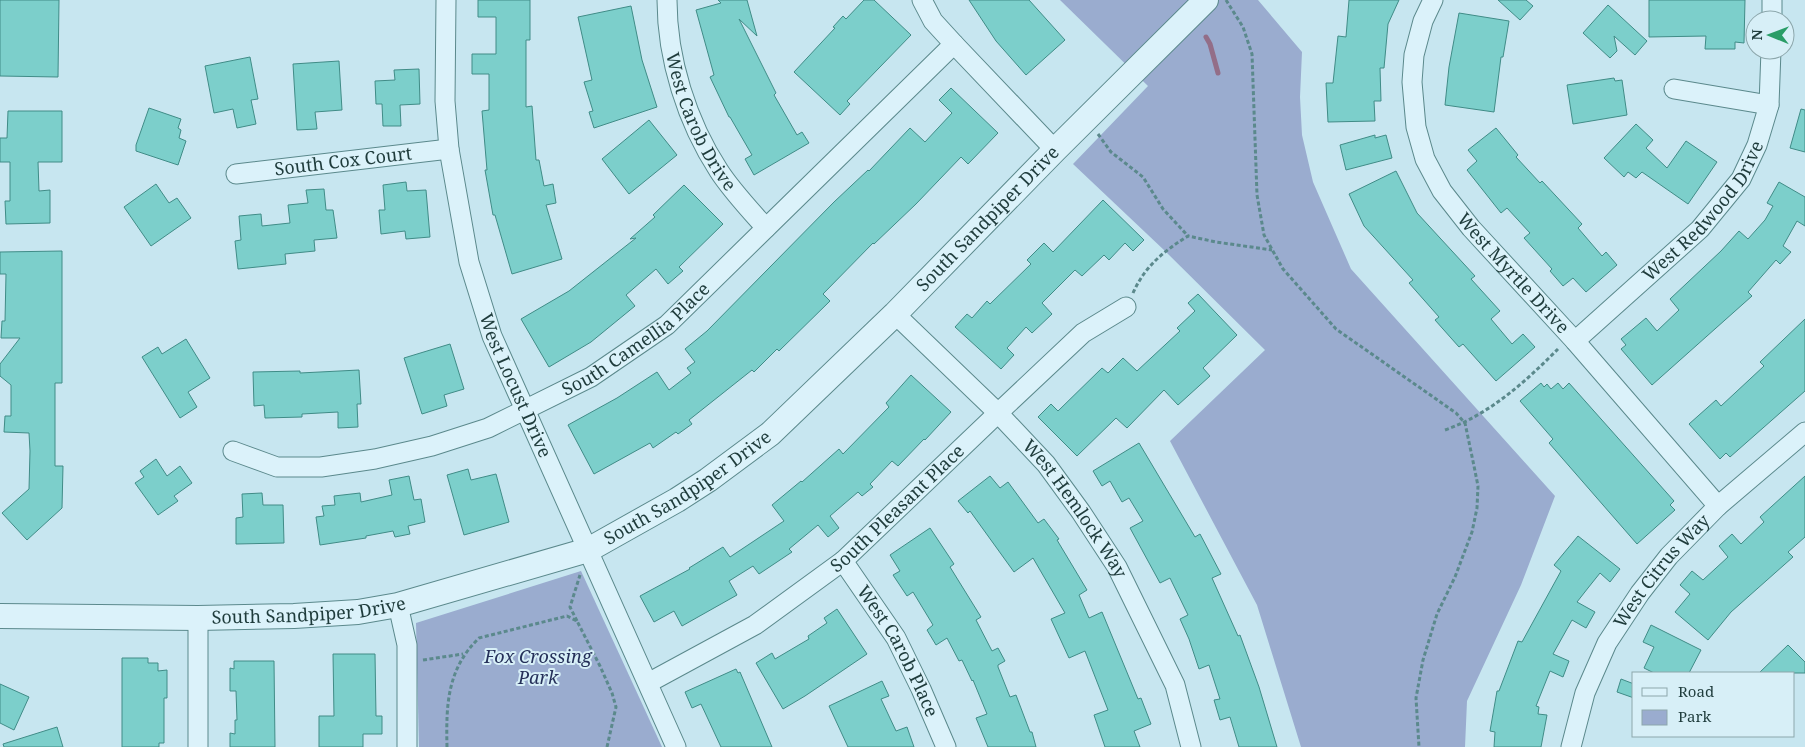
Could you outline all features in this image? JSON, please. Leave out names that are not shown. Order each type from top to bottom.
[{"type":"street","name":"West Locust Drive","points":[[446,0],[445,102],[449,149],[469,262],[492,336],[585,560],[648,683],[676,747]]},
{"type":"street","name":"West Carob Drive","points":[[667,0],[674,60],[684,98],[700,135],[719,172],[766,228]]},
{"type":"street","points":[[922,0],[933,21],[1056,150]]},
{"type":"street","name":"South Sandpiper Drive","points":[[0,616],[198,618],[358,612],[398,605],[585,560],[678,500],[770,434],[895,314],[1206,0]]},
{"type":"street","name":"West Myrtle Drive","points":[[1433,0],[1423,21],[1414,55],[1412,82],[1416,127],[1425,159],[1442,191],[1470,228],[1573,338],[1718,506]]},
{"type":"street","name":"South Camellia Place","points":[[233,451],[277,467],[321,467],[375,458],[432,446],[488,428],[591,377],[667,325],[954,44]]},
{"type":"street","name":"West Redwood Drive","points":[[1573,338],[1700,229],[1741,179],[1757,145],[1769,105],[1771,60]]},
{"type":"street","points":[[1674,89],[1769,105]]},
{"type":"street","name":"South Cox Court","points":[[236,174],[449,149]]},
{"type":"street","name":"South Pleasant Place","points":[[648,683],[755,625],[843,561],[998,412],[1083,334],[1126,307]]},
{"type":"street","name":"West Hemlock Way","points":[[895,314],[998,412],[1046,464],[1081,512],[1117,567],[1174,685],[1191,747]]},
{"type":"street","name":"West Citrus Way","points":[[1571,747],[1585,693],[1607,643],[1640,593],[1669,556],[1718,506],[1805,432]]},
{"type":"street","name":"West Carob Place","points":[[843,561],[896,638],[946,747]]},
{"type":"street","points":[[398,605],[407,645],[407,747]]},
{"type":"street","points":[[198,618],[198,747]]},
{"type":"path","points":[[1226,0],[1243,27],[1252,54],[1257,195],[1264,235],[1272,250],[1283,269],[1336,330],[1456,413],[1464,423],[1478,486],[1477,508],[1472,532],[1455,577],[1437,614],[1423,660],[1416,698],[1419,747]]},
{"type":"path","points":[[1087,119],[1111,152],[1143,177],[1164,209],[1188,236],[1272,250]]},
{"type":"path","points":[[1126,307],[1141,276],[1165,251],[1188,236]]},
{"type":"path","points":[[1445,430],[1464,423],[1504,399],[1573,338]]},
{"type":"path","points":[[585,560],[570,608],[600,666],[616,707],[607,747]]},
{"type":"path","points":[[447,747],[447,708],[453,679],[464,654],[479,638],[567,616],[577,621]]},
{"type":"path","points":[[417,660],[464,654]]},
{"type":"green space","points":[[1060,0],[1258,0],[1302,52],[1300,97],[1302,135],[1313,182],[1351,269],[1555,496],[1521,585],[1467,701],[1465,747],[1301,747],[1257,605],[1170,441],[1265,350],[1165,251],[1073,164],[1148,86]]},
{"type":"green space","name":"Fox Crossing Park","points":[[581,571],[662,747],[419,747],[416,623]]},
{"type":"building","points":[[0,0],[59,0],[58,77],[0,76]]},
{"type":"building","points":[[478,0],[530,0],[530,40],[526,40],[526,107],[532,106],[536,160],[539,160],[544,186],[553,184],[556,203],[546,205],[562,259],[512,274],[495,215],[493,215],[485,170],[487,170],[482,111],[489,110],[489,74],[472,74],[472,54],[496,54],[496,17],[478,17]]},
{"type":"building","points":[[718,0],[747,0],[757,36],[739,19],[776,93],[774,95],[797,135],[802,132],[809,143],[754,175],[745,159],[752,155],[729,117],[710,77],[714,75],[696,10],[721,3]]},
{"type":"building","points":[[864,0],[874,0],[911,35],[847,101],[850,104],[840,115],[794,72],[835,28],[833,27],[843,16],[846,19]]},
{"type":"building","points":[[969,0],[1029,0],[1065,40],[1026,75],[996,41]]},
{"type":"building","points":[[1349,0],[1399,0],[1388,24],[1384,68],[1380,68],[1381,101],[1374,101],[1375,121],[1328,122],[1326,83],[1333,83],[1338,36],[1346,37]]},
{"type":"building","points":[[1498,0],[1526,0],[1533,6],[1520,20]]},
{"type":"building","points":[[1649,0],[1745,0],[1744,43],[1735,42],[1735,49],[1705,49],[1706,36],[1649,37]]},
{"type":"building","points":[[1608,5],[1647,41],[1635,55],[1614,36],[1617,51],[1610,58],[1583,33]]},
{"type":"building","points":[[631,6],[642,60],[657,107],[594,128],[589,112],[593,111],[584,82],[592,80],[578,17]]},
{"type":"building","points":[[1459,13],[1509,21],[1503,57],[1501,57],[1494,112],[1445,105],[1449,67]]},
{"type":"building","points":[[250,57],[258,99],[251,100],[256,124],[237,128],[233,109],[214,113],[205,66]]},
{"type":"building","points":[[339,61],[342,110],[315,112],[317,129],[297,130],[293,64]]},
{"type":"building","points":[[419,69],[420,104],[400,105],[401,126],[383,126],[382,104],[376,104],[375,81],[395,80],[394,70]]},
{"type":"building","points":[[1614,78],[1615,81],[1622,80],[1627,115],[1573,124],[1567,85]]},
{"type":"building","points":[[951,88],[998,133],[968,164],[961,157],[916,204],[873,243],[823,294],[830,301],[779,351],[777,349],[754,372],[752,370],[689,420],[692,424],[678,434],[676,432],[653,448],[650,443],[594,474],[568,425],[617,398],[657,372],[669,390],[691,373],[687,368],[695,362],[685,349],[707,331],[910,128],[925,142],[952,113],[939,100]]},
{"type":"building","points":[[149,108],[181,119],[178,128],[181,130],[179,138],[186,141],[178,165],[136,151],[136,145]]},
{"type":"building","points":[[1801,109],[1805,110],[1805,152],[1790,148]]},
{"type":"building","points":[[8,111],[62,111],[62,162],[38,162],[39,191],[50,190],[50,223],[6,224],[5,201],[10,201],[10,162],[0,162],[0,138],[7,138]]},
{"type":"building","points":[[649,120],[677,155],[629,194],[602,159]]},
{"type":"building","points":[[1636,124],[1653,140],[1646,148],[1667,168],[1686,141],[1717,162],[1688,204],[1642,172],[1636,178],[1628,172],[1624,177],[1604,158]]},
{"type":"building","points":[[1496,128],[1518,155],[1516,157],[1540,183],[1542,181],[1582,224],[1578,228],[1602,256],[1606,252],[1617,265],[1586,292],[1573,278],[1563,286],[1550,271],[1552,269],[1524,238],[1530,233],[1507,208],[1501,213],[1467,170],[1477,161],[1468,150]]},
{"type":"building","points":[[1375,135],[1375,138],[1386,135],[1392,158],[1346,170],[1340,145]]},
{"type":"building","points":[[1396,171],[1417,213],[1475,276],[1471,279],[1500,311],[1491,319],[1512,344],[1523,334],[1535,347],[1496,381],[1463,344],[1459,347],[1435,320],[1439,317],[1409,283],[1413,280],[1364,226],[1349,194]]},
{"type":"building","points":[[406,182],[407,191],[426,190],[430,237],[406,239],[405,231],[381,234],[379,210],[385,210],[383,185]]},
{"type":"building","points":[[1779,182],[1805,197],[1805,226],[1797,221],[1783,246],[1791,252],[1780,264],[1776,260],[1748,292],[1752,296],[1652,385],[1621,349],[1626,345],[1621,339],[1646,318],[1657,331],[1679,310],[1670,299],[1721,251],[1739,231],[1748,239],[1765,220],[1773,206],[1767,203]]},
{"type":"building","points":[[156,184],[169,203],[177,198],[191,218],[151,246],[124,207]]},
{"type":"building","points":[[684,185],[723,224],[679,267],[683,271],[668,284],[656,269],[626,295],[635,306],[591,342],[549,367],[521,319],[569,291],[636,238],[630,239],[655,217],[653,215]]},
{"type":"building","points":[[324,189],[326,210],[333,210],[337,238],[314,240],[315,251],[285,254],[286,264],[238,269],[235,241],[241,240],[239,216],[261,214],[262,226],[290,223],[288,205],[308,203],[306,190]]},
{"type":"building","points":[[1103,200],[1144,240],[1133,251],[1125,243],[1109,260],[1104,255],[1082,276],[1075,270],[1042,303],[1052,314],[1032,333],[1026,327],[1007,348],[1014,355],[1001,369],[955,327],[967,314],[972,318],[987,301],[990,304],[1031,264],[1027,260],[1044,243],[1053,252]]},
{"type":"building","points":[[62,251],[62,383],[55,383],[55,466],[63,466],[62,508],[27,540],[2,513],[29,489],[30,451],[29,433],[4,432],[5,416],[11,416],[11,385],[0,376],[0,364],[20,338],[1,338],[2,321],[5,321],[6,274],[0,274],[0,252]]},
{"type":"building","points":[[1198,294],[1237,335],[1203,368],[1210,376],[1178,405],[1164,390],[1127,428],[1116,418],[1077,456],[1038,417],[1051,404],[1058,411],[1102,368],[1108,373],[1123,358],[1137,371],[1180,331],[1177,328],[1195,311],[1188,303]]},
{"type":"building","points":[[1805,319],[1805,391],[1730,457],[1726,453],[1720,459],[1689,424],[1716,400],[1721,406],[1764,366],[1760,362]]},
{"type":"building","points":[[186,339],[210,378],[188,392],[197,407],[180,418],[142,357],[158,347],[162,354]]},
{"type":"building","points":[[450,344],[464,389],[444,395],[447,406],[422,414],[404,358]]},
{"type":"building","points":[[359,370],[361,404],[357,404],[358,427],[338,428],[338,412],[302,414],[302,417],[265,418],[264,405],[254,406],[253,372],[300,371],[300,373]]},
{"type":"building","points":[[911,375],[951,412],[898,466],[892,461],[870,484],[873,487],[862,496],[858,492],[830,516],[839,528],[828,537],[818,525],[789,549],[792,552],[759,574],[753,566],[729,581],[737,595],[682,626],[674,611],[654,622],[640,596],[690,569],[723,547],[730,557],[784,521],[772,505],[802,482],[839,449],[843,454],[889,407],[886,403]]},
{"type":"building","points":[[1541,383],[1544,387],[1547,384],[1551,389],[1558,383],[1563,389],[1569,383],[1674,501],[1670,505],[1675,510],[1637,544],[1549,443],[1553,439],[1520,401]]},
{"type":"building","points":[[1139,443],[1195,537],[1200,534],[1221,574],[1212,578],[1238,636],[1240,635],[1259,687],[1277,747],[1239,747],[1230,717],[1220,720],[1214,700],[1220,699],[1209,665],[1199,669],[1180,619],[1188,615],[1170,578],[1160,583],[1130,528],[1143,521],[1129,498],[1122,502],[1110,481],[1102,486],[1093,471]]},
{"type":"building","points":[[156,459],[167,476],[180,466],[192,483],[174,496],[178,501],[158,515],[135,483],[144,477],[140,471]]},
{"type":"building","points":[[468,469],[471,480],[496,474],[509,522],[464,535],[447,475]]},
{"type":"building","points":[[409,476],[414,500],[421,499],[425,522],[408,526],[410,534],[395,537],[393,531],[366,536],[366,538],[320,545],[316,517],[324,516],[322,506],[335,505],[334,496],[360,493],[361,502],[392,495],[389,480]]},
{"type":"building","points":[[990,476],[1000,488],[1008,482],[1038,523],[1044,519],[1059,539],[1057,540],[1087,590],[1079,595],[1089,618],[1102,612],[1138,699],[1141,698],[1151,724],[1134,731],[1140,747],[1105,747],[1094,715],[1108,710],[1085,651],[1069,658],[1051,619],[1065,613],[1033,558],[1014,572],[970,511],[968,513],[958,501]]},
{"type":"building","points":[[1805,476],[1805,537],[1788,552],[1793,557],[1731,612],[1708,640],[1675,612],[1690,594],[1680,585],[1692,571],[1703,580],[1728,557],[1719,546],[1732,534],[1741,544],[1764,522],[1760,517]]},
{"type":"building","points":[[262,493],[263,505],[283,505],[284,543],[236,544],[236,518],[243,517],[242,494]]},
{"type":"building","points":[[930,528],[954,564],[950,567],[981,617],[976,620],[992,651],[998,648],[1005,661],[998,665],[998,667],[1010,697],[1016,695],[1030,732],[1032,732],[1036,747],[988,747],[976,718],[987,714],[973,680],[962,660],[959,661],[947,638],[936,645],[927,630],[933,625],[913,592],[907,596],[893,575],[900,571],[890,555]]},
{"type":"building","points":[[1578,536],[1620,569],[1610,582],[1600,573],[1588,588],[1577,602],[1595,612],[1586,628],[1572,620],[1553,654],[1569,661],[1563,677],[1550,671],[1536,706],[1539,707],[1538,714],[1547,715],[1541,747],[1494,747],[1495,732],[1490,731],[1497,691],[1499,691],[1518,641],[1522,642],[1561,571],[1554,565]]},
{"type":"building","points":[[837,609],[867,654],[783,709],[756,663],[772,653],[775,659],[809,639],[808,636],[827,623],[824,618]]},
{"type":"building","points":[[1651,625],[1701,650],[1690,672],[1652,672],[1644,668],[1654,647],[1643,642]]},
{"type":"building","points":[[1788,645],[1805,662],[1805,673],[1760,672]]},
{"type":"building","points":[[333,654],[375,654],[376,716],[382,716],[382,734],[363,734],[363,747],[319,747],[319,716],[334,716]]},
{"type":"building","points":[[122,658],[148,658],[148,663],[158,663],[158,671],[167,670],[167,698],[164,698],[164,743],[159,743],[159,747],[122,747]]},
{"type":"building","points":[[234,661],[274,661],[275,747],[230,747],[230,733],[235,734],[235,720],[237,720],[236,691],[230,691],[230,668],[234,669]]},
{"type":"building","points":[[736,669],[738,673],[740,672],[772,747],[721,747],[701,704],[692,708],[685,692]]},
{"type":"building","points":[[1621,679],[1632,683],[1632,697],[1617,692]]},
{"type":"building","points":[[882,681],[889,696],[881,699],[896,731],[907,727],[914,747],[848,747],[829,706]]},
{"type":"building","points":[[0,684],[29,697],[14,730],[0,723]]},
{"type":"building","points":[[57,727],[63,747],[4,747],[3,744]]},
{"type":"waterway","points":[[1206,37],[1210,44],[1218,73]]}]
